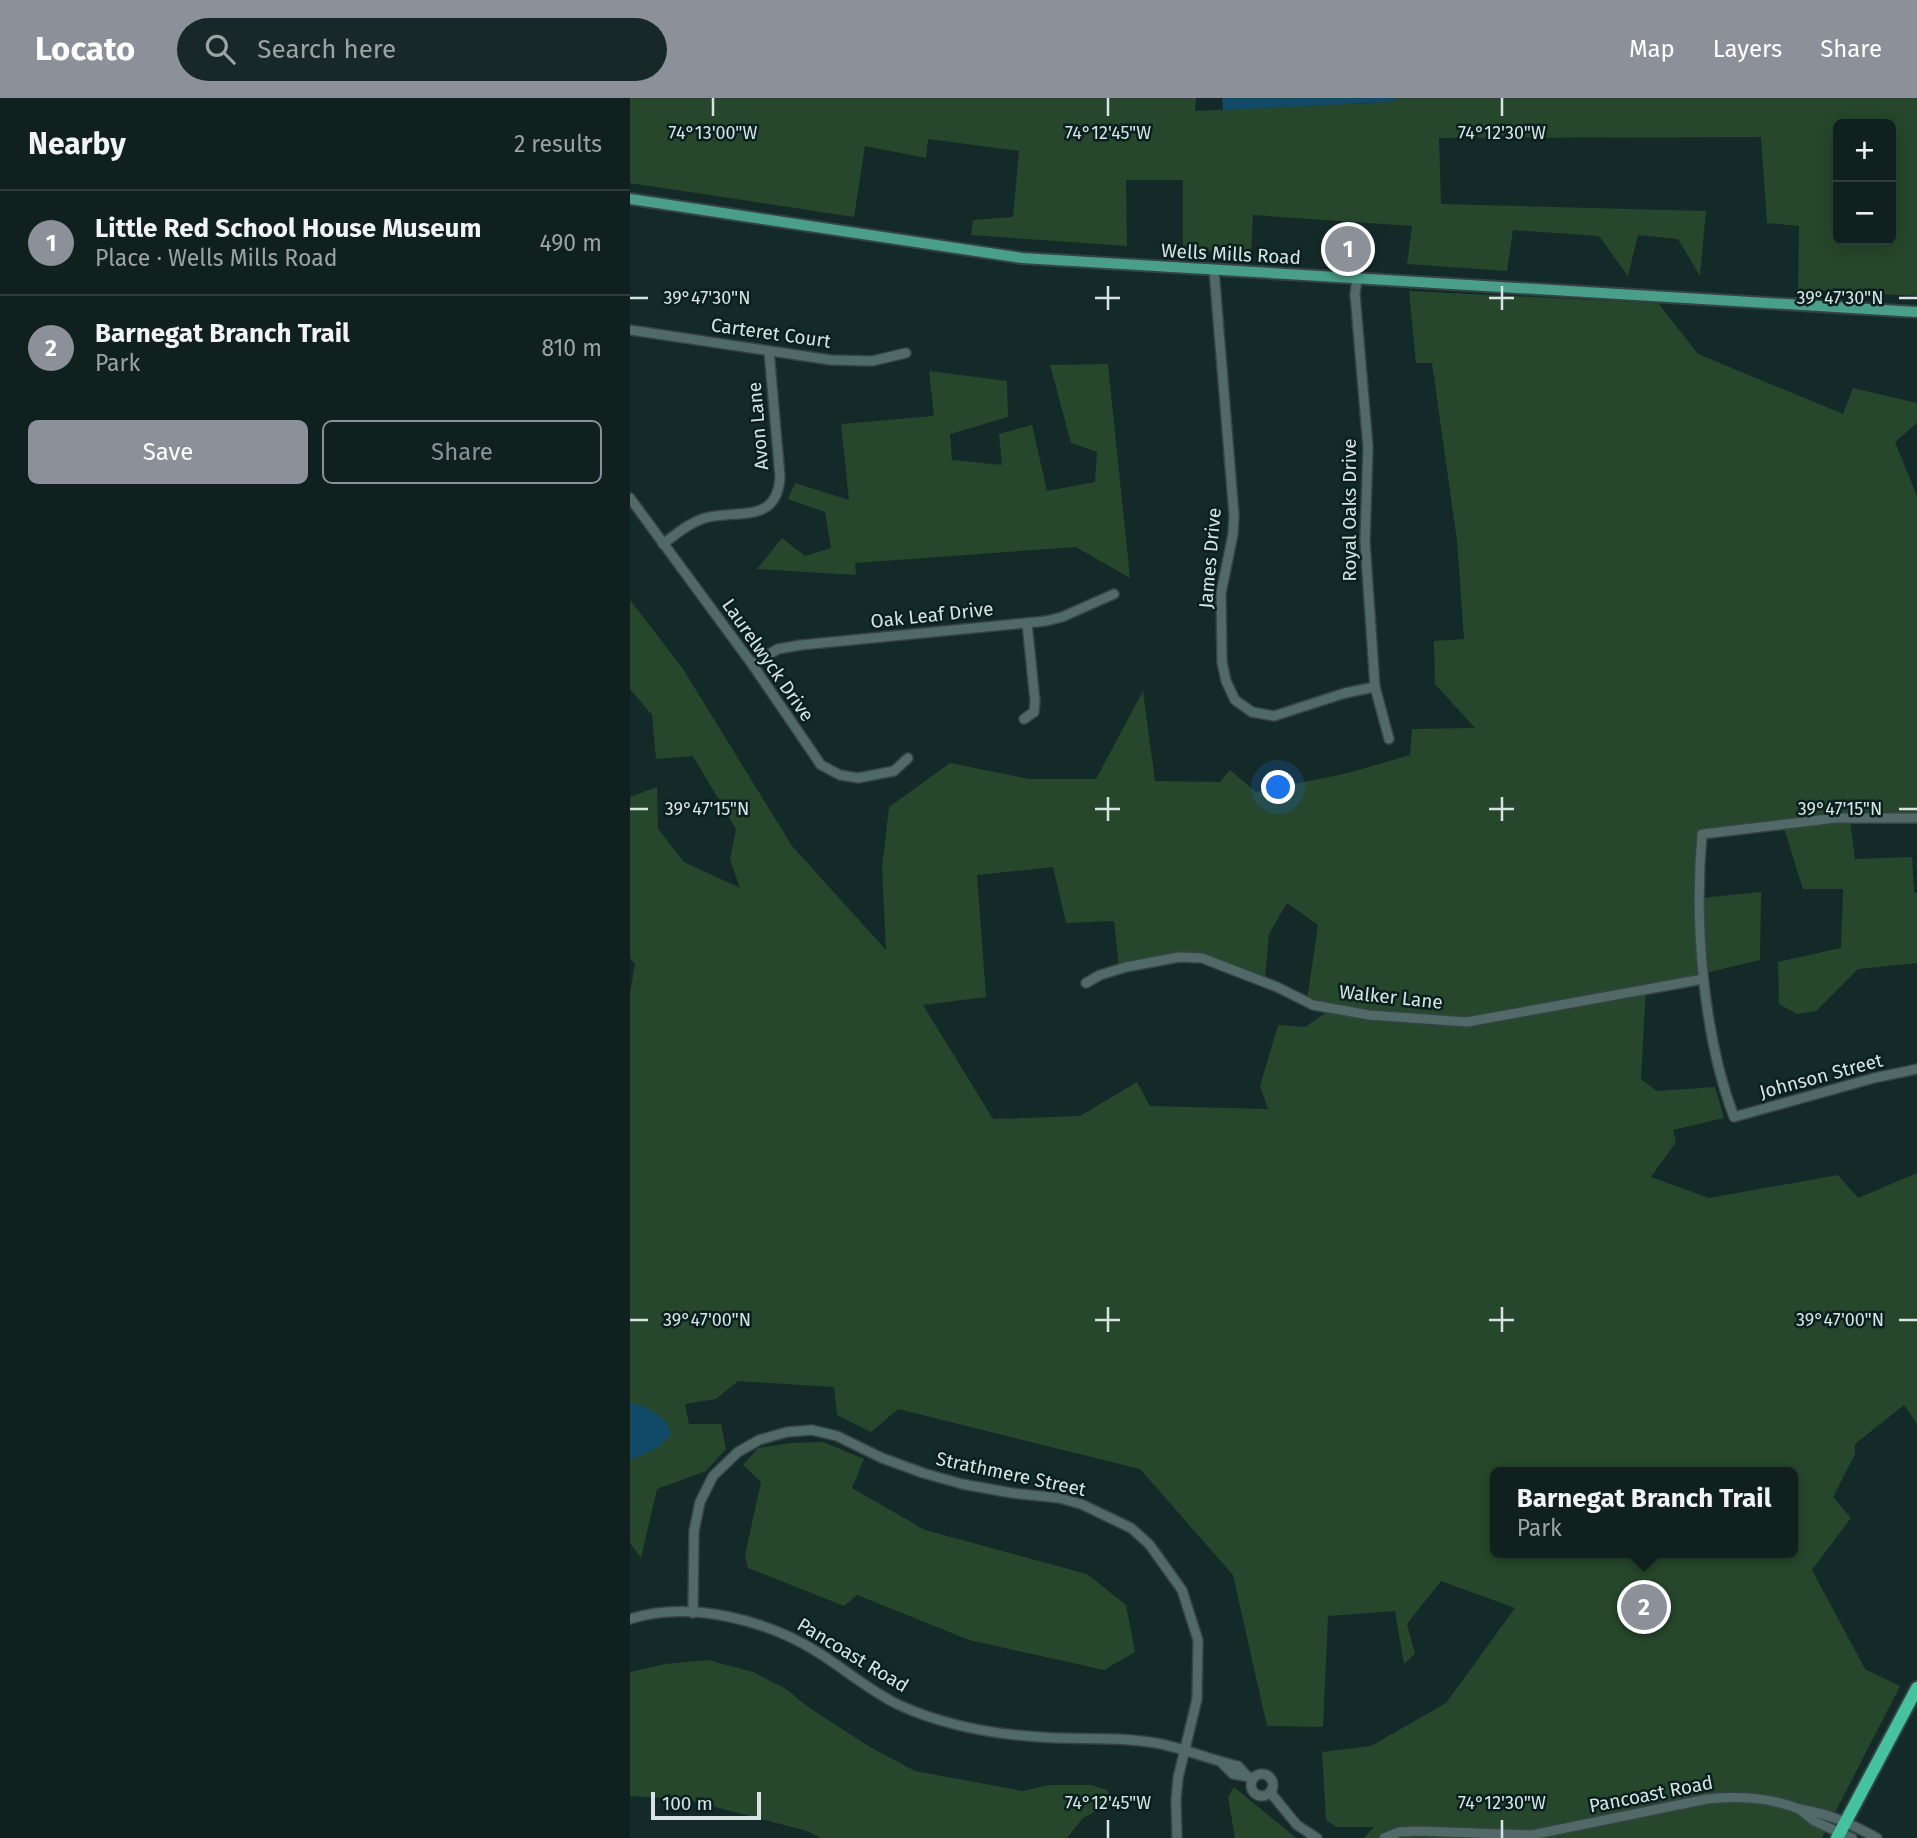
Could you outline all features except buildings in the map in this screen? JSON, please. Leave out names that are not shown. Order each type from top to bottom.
[{"type":"highway","points":[[1844,1833],[1917,1688]]},
{"type":"main road","name":"Wells Mills Road","points":[[630,199],[1018,258],[1917,312]]},
{"type":"street","name":"James Drive","points":[[1214,270],[1234,515],[1222,593],[1222,662],[1230,692],[1242,707],[1252,712],[1274,716],[1345,693],[1375,687]]},
{"type":"street","name":"Royal Oaks Drive","points":[[1357,279],[1355,294],[1358,340],[1368,447],[1365,542],[1375,687],[1389,739]]},
{"type":"street","name":"Carteret Court","points":[[630,330],[847,361],[872,361],[906,353]]},
{"type":"street","name":"Avon Lane","points":[[663,544],[699,520],[747,515],[769,505],[777,496],[780,477],[769,351]]},
{"type":"street","name":"Laurelwyck Drive","points":[[630,498],[752,664],[821,765],[831,772],[849,777],[867,777],[894,771],[908,758]]},
{"type":"street","name":"Oak Leaf Drive","points":[[752,664],[778,649],[801,645],[1027,623],[1062,617],[1114,594]]},
{"type":"street","points":[[1024,719],[1034,712],[1035,701],[1027,623]]},
{"type":"street","points":[[1703,979],[1698,882],[1702,834],[1836,818],[1917,818]]},
{"type":"street","name":"Walker Lane","points":[[1086,983],[1100,975],[1126,967],[1179,957],[1202,958],[1277,987],[1313,1005],[1381,1016],[1467,1022],[1703,979]]},
{"type":"street","name":"Johnson Street","points":[[1703,979],[1719,1074],[1734,1117],[1874,1078],[1917,1069]]},
{"type":"street","name":"Strathmere Street","points":[[693,1613],[694,1531],[700,1502],[713,1476],[738,1452],[759,1440],[787,1432],[812,1430],[837,1436],[882,1458],[923,1473],[975,1486],[1059,1498],[1081,1504],[1131,1528],[1149,1544],[1182,1590],[1198,1640],[1198,1699],[1178,1778],[1175,1800],[1177,1838]]},
{"type":"street","name":"Pancoast Road","points":[[630,1619],[642,1615],[693,1613],[716,1614],[758,1624],[790,1637],[899,1704],[936,1719],[985,1731],[1038,1737],[1154,1742],[1238,1766],[1250,1778]]},
{"type":"street","points":[[1259,1774],[1269,1777],[1272,1783],[1269,1792],[1263,1795],[1254,1793],[1250,1778],[1259,1774]]},
{"type":"street","points":[[1269,1792],[1297,1825],[1317,1838]]},
{"type":"street","name":"Pancoast Road","points":[[1384,1838],[1406,1831],[1532,1835],[1707,1799],[1732,1797],[1757,1797],[1779,1801],[1799,1809],[1814,1821],[1844,1833],[1877,1838]]},
{"type":"green space","points":[[630,98],[1196,98],[1195,111],[1390,102],[1399,98],[1917,98],[1917,296],[1798,289],[1799,226],[1767,223],[1761,137],[1439,138],[1441,204],[1706,211],[1700,276],[1678,239],[1638,235],[1628,276],[1599,236],[1513,230],[1507,271],[1407,264],[1412,226],[1253,215],[1251,254],[1183,250],[1183,180],[1126,180],[1127,246],[971,235],[973,220],[1013,217],[1019,151],[928,139],[926,158],[865,146],[854,217],[630,183]]},
{"type":"green space","points":[[1409,291],[1658,303],[1698,354],[1843,414],[1853,388],[1917,403],[1917,423],[1895,442],[1917,496],[1917,821],[1850,821],[1855,859],[1912,857],[1914,892],[1917,893],[1917,963],[1858,969],[1816,1011],[1797,1014],[1779,1004],[1778,962],[1841,948],[1843,889],[1803,889],[1783,825],[1702,834],[1701,898],[1761,892],[1760,960],[1646,987],[1641,1079],[1657,1091],[1715,1087],[1724,1118],[1673,1130],[1676,1142],[1651,1177],[1709,1198],[1838,1175],[1858,1198],[1917,1173],[1917,1424],[1904,1405],[1855,1444],[1855,1454],[1833,1497],[1851,1518],[1812,1570],[1865,1669],[1900,1686],[1822,1838],[1403,1838],[1411,1826],[1400,1838],[1364,1838],[1374,1827],[1336,1827],[1326,1820],[1322,1752],[1371,1746],[1446,1703],[1515,1608],[1441,1581],[1407,1624],[1415,1654],[1404,1664],[1395,1611],[1328,1616],[1323,1727],[1267,1726],[1233,1575],[1140,1469],[898,1409],[871,1432],[837,1415],[834,1387],[738,1381],[716,1399],[685,1404],[689,1424],[721,1424],[726,1449],[706,1471],[657,1489],[641,1558],[630,1543],[630,993],[635,964],[630,958],[630,797],[657,787],[658,829],[684,862],[740,888],[730,859],[736,829],[693,756],[656,759],[652,715],[630,689],[630,600],[683,669],[792,846],[886,950],[882,868],[889,807],[950,763],[1029,779],[1096,779],[1143,691],[1155,781],[1220,782],[1230,770],[1256,792],[1348,773],[1410,755],[1412,729],[1475,728],[1435,684],[1434,641],[1464,639],[1457,541],[1432,363],[1416,363]],"holes":[[[1053,867],[1066,923],[1114,921],[1119,968],[1204,961],[1265,980],[1269,934],[1287,903],[1318,925],[1307,1000],[1327,1012],[1305,1027],[1278,1025],[1260,1086],[1268,1109],[1150,1106],[1137,1082],[1080,1116],[993,1119],[923,1005],[986,997],[977,875]]]},
{"type":"green space","points":[[1108,364],[1130,578],[1076,547],[855,563],[856,575],[757,569],[782,538],[805,556],[831,548],[825,512],[788,499],[795,483],[849,500],[841,424],[934,416],[929,371],[1007,381],[1008,417],[950,434],[952,460],[1002,465],[999,434],[1032,425],[1047,491],[1095,482],[1097,452],[1071,443],[1050,365]]},
{"type":"green space","points":[[823,1442],[864,1459],[852,1488],[925,1530],[1087,1574],[1126,1605],[1135,1652],[1104,1670],[969,1640],[857,1595],[844,1606],[748,1568],[745,1555],[761,1482],[743,1465],[758,1448]]},
{"type":"green space","points":[[708,1660],[753,1672],[786,1689],[808,1707],[870,1747],[915,1771],[1023,1791],[1049,1785],[1091,1785],[1107,1790],[1114,1802],[1083,1818],[1067,1838],[821,1838],[807,1831],[689,1800],[630,1796],[630,1672],[665,1664]]},
{"type":"green space","points":[[1234,1787],[1296,1838],[1235,1838],[1228,1797]]},
{"type":"water","points":[[1222,98],[1399,98],[1390,102],[1223,110]]},
{"type":"water","points":[[630,1403],[656,1413],[666,1423],[671,1435],[657,1448],[630,1460]]},
{"type":"place","name":"Little Red School House Museum","points":[[1348,249]]},
{"type":"place","name":"Barnegat Branch Trail","points":[[1644,1607]]}]
